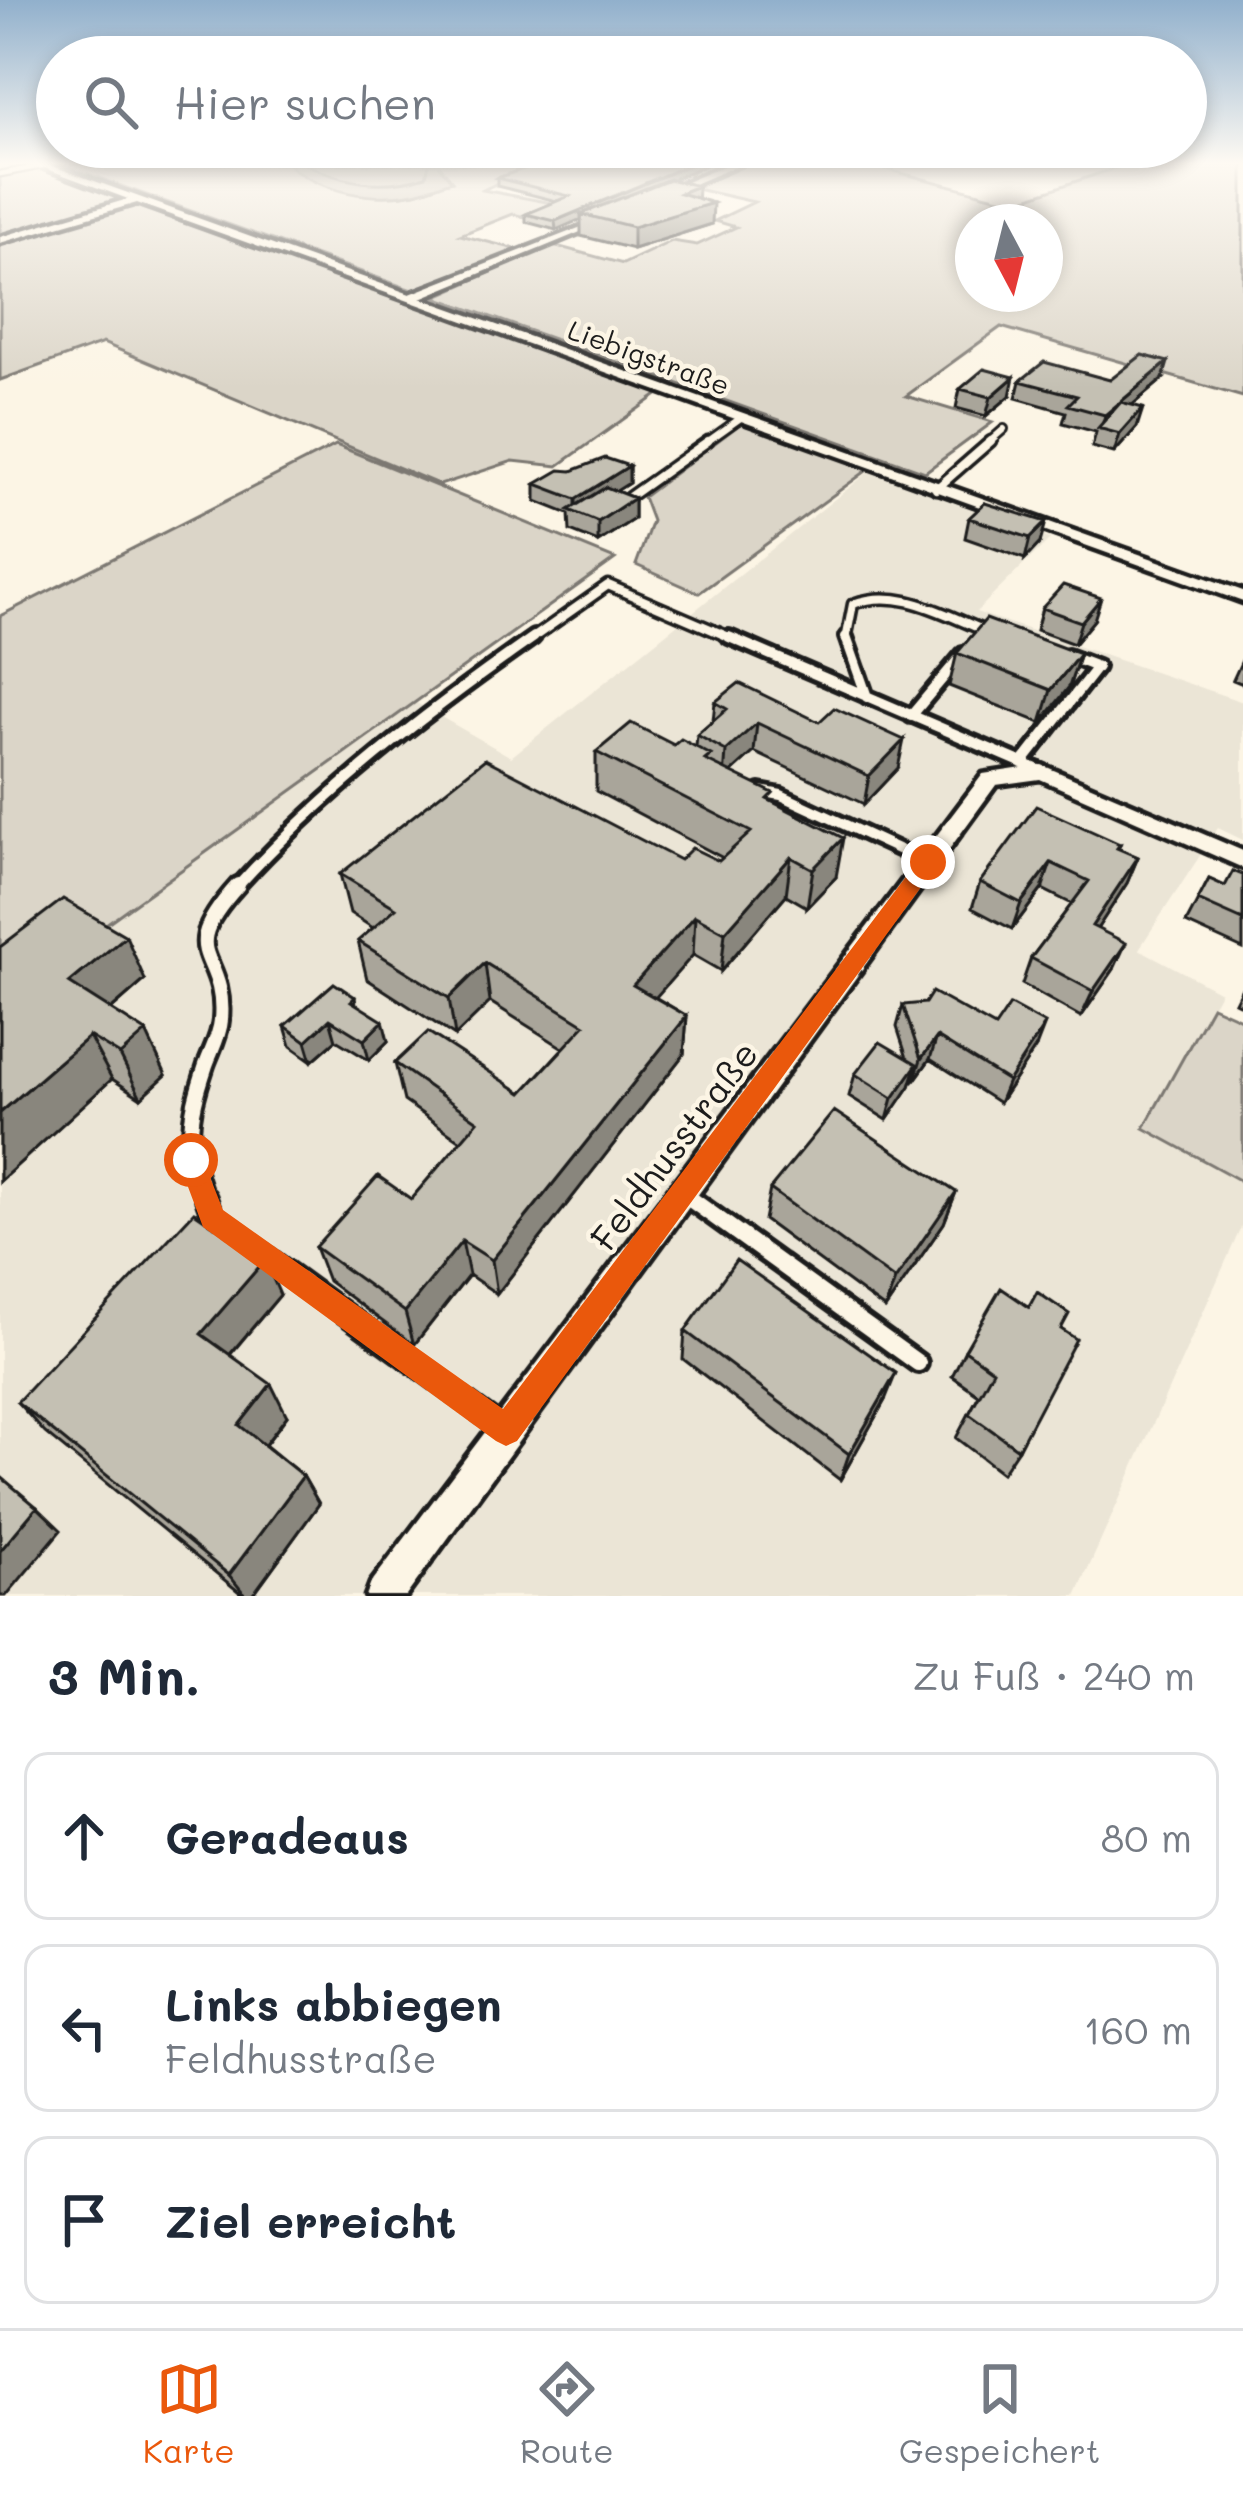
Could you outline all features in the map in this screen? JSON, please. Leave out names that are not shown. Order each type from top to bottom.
[{"type":"street","name":"Liebigstraße","points":[[243,238],[1243,597]]},
{"type":"street","points":[[413,297],[555,238]]},
{"type":"street","points":[[1032,767],[1243,860]]},
{"type":"street","name":"Feldhusstraße","points":[[383,1596],[990,778],[1032,767]]},
{"type":"lane","points":[[629,497],[742,417]]},
{"type":"lane","points":[[936,489],[1004,429]]},
{"type":"lane","points":[[506,1430],[213,1218],[191,1160],[189,1117],[221,1022],[218,982],[203,953],[209,917],[293,825],[430,710],[608,585],[1032,767],[1097,667],[1059,653]]},
{"type":"lane","points":[[867,697],[846,639],[853,604],[866,596],[892,597],[983,630],[998,631]]},
{"type":"lane","points":[[911,716],[983,630]]},
{"type":"lane","points":[[741,791],[781,795],[928,862]]},
{"type":"lane","points":[[682,1193],[918,1363]]},
{"type":"shaded area","points":[[15,238],[228,238],[663,391],[558,466],[513,461],[440,485],[103,343],[0,380],[0,243]]},
{"type":"shaded area","points":[[268,238],[474,238],[520,250],[412,290]]},
{"type":"shaded area","points":[[711,238],[955,238],[955,312],[1063,312],[1063,238],[1243,238],[1243,397],[1001,327],[906,396],[993,422],[925,472],[435,297],[553,245],[623,264],[672,241],[697,245]]},
{"type":"shaded area","points":[[744,421],[869,469],[699,593],[636,565],[652,521],[643,497]]},
{"type":"shaded area","points":[[336,445],[615,559],[0,1000],[0,616]]},
{"type":"shaded area","points":[[870,471],[1050,539],[976,612],[1243,702],[1243,840],[1218,828],[1139,949],[1220,992],[1145,1128],[1243,1182],[1243,1223],[1076,1596],[0,1596],[0,1000],[413,701],[511,757]]},
{"type":"shaded area","points":[[1212,1006],[1243,1020],[1243,1182],[1144,1128]]},
{"type":"building","points":[[1142,355],[1168,362],[1105,415],[1068,405],[1077,396],[1020,381],[1044,362],[1110,380]]},
{"type":"building","points":[[984,369],[1014,377],[991,397],[960,389]]},
{"type":"building","points":[[1121,402],[1143,408],[1120,434],[1098,428]]},
{"type":"building","points":[[605,458],[629,466],[576,499],[536,484],[560,470],[572,471]]},
{"type":"building","points":[[606,487],[634,498],[598,522],[569,510]]},
{"type":"building","points":[[985,503],[1046,522],[1030,538],[969,518]]},
{"type":"building","points":[[1063,585],[1101,598],[1081,622],[1042,608]]},
{"type":"building","points":[[986,619],[1080,654],[1051,690],[957,653]]},
{"type":"building","points":[[739,683],[819,722],[834,708],[904,740],[869,776],[757,723],[726,751],[697,735],[727,709],[715,702]]},
{"type":"building","points":[[631,723],[674,745],[681,739],[711,755],[705,760],[773,793],[767,799],[843,838],[813,869],[791,857],[725,932],[695,916],[633,985],[687,1016],[492,1260],[462,1241],[405,1312],[315,1247],[378,1176],[411,1199],[478,1121],[395,1063],[428,1032],[522,1093],[585,1025],[485,963],[449,998],[358,941],[396,908],[340,874],[485,759],[680,860],[692,848],[719,861],[751,832],[596,752]]},
{"type":"building","points":[[1036,806],[1138,857],[1092,926],[1126,943],[1093,991],[1031,958],[1089,881],[1051,863],[1021,903],[980,882]]},
{"type":"building","points":[[1233,871],[1243,875],[1243,920],[1198,900],[1209,879],[1225,886]]},
{"type":"building","points":[[63,899],[126,936],[69,983],[146,1032],[120,1055],[89,1036],[0,1113],[0,947]]},
{"type":"building","points":[[334,983],[355,997],[351,1001],[383,1021],[364,1040],[330,1019],[306,1041],[285,1026]]},
{"type":"building","points":[[932,992],[995,1027],[1010,1005],[1045,1024],[1008,1081],[937,1037],[921,1059],[903,1005],[925,1003]]},
{"type":"building","points":[[880,1042],[917,1064],[893,1098],[855,1074]]},
{"type":"building","points":[[834,1111],[956,1192],[895,1280],[770,1189]]},
{"type":"building","points":[[194,1212],[265,1260],[201,1334],[271,1384],[239,1425],[303,1476],[229,1575],[17,1402]]},
{"type":"building","points":[[736,1260],[896,1373],[849,1454],[685,1331]]},
{"type":"building","points":[[1001,1288],[1029,1307],[1037,1292],[1069,1314],[1061,1329],[1076,1339],[1018,1449],[969,1414],[993,1370],[965,1350]]},
{"type":"building","points":[[0,1476],[37,1507],[0,1551]]},
{"type":"route","points":[[191,1160],[213,1218],[506,1430],[928,862]]}]
